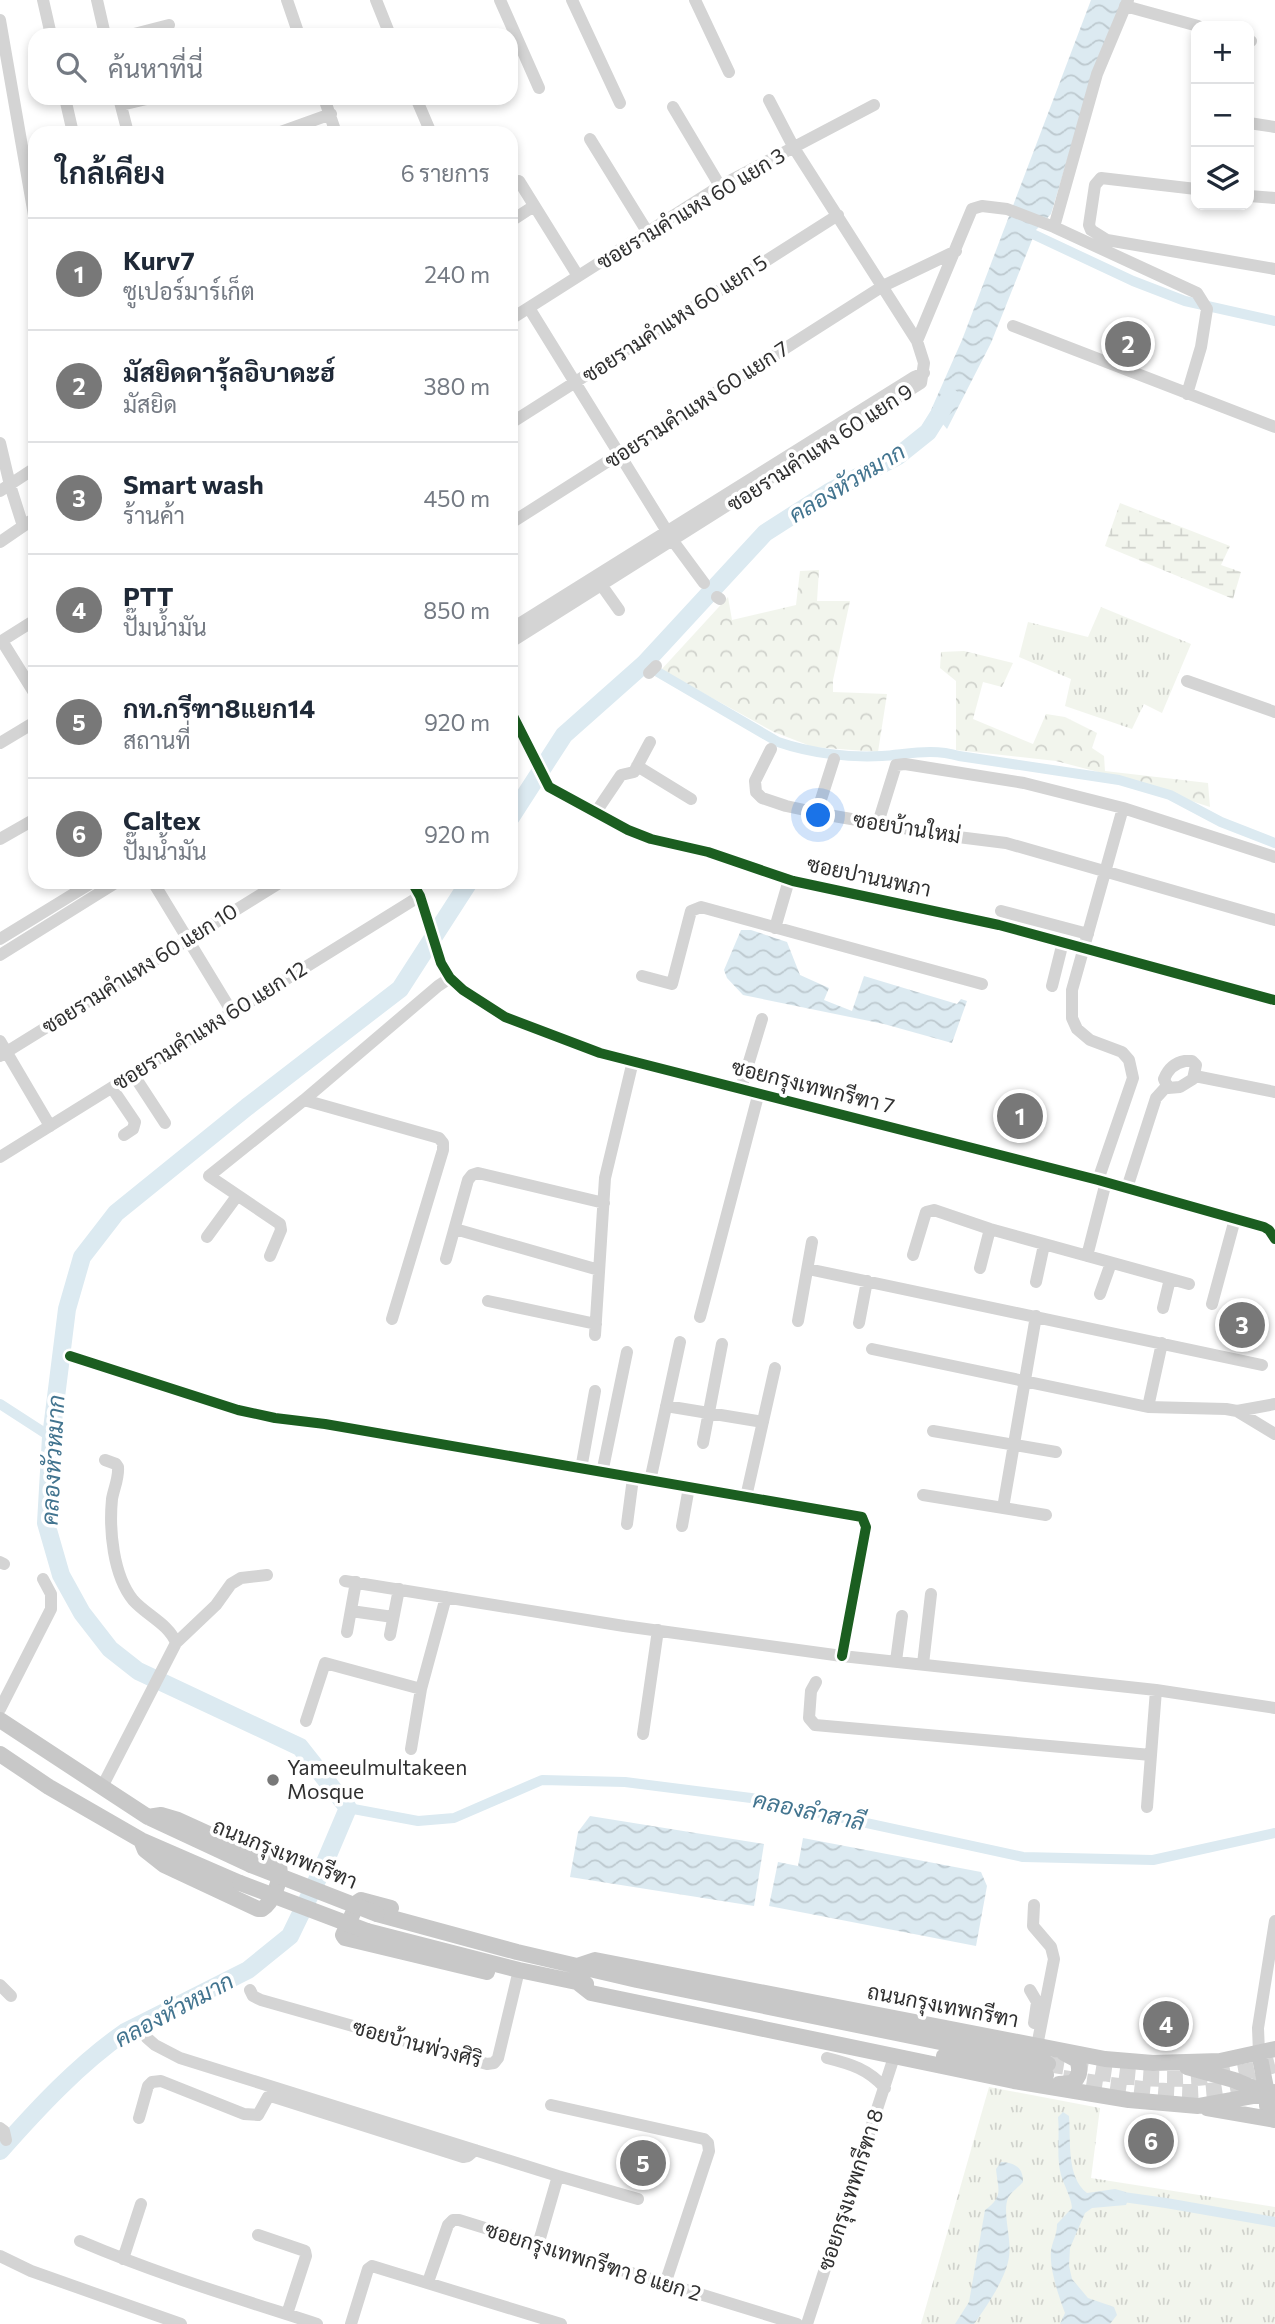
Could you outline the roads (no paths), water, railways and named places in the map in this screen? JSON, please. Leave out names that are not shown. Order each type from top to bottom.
[{"type":"main road","name":"ถนนกรุงเทพกรีฑา","points":[[0,1718],[148,1817],[251,1866],[377,1914],[517,1952],[637,1980],[1043,2061]]},
{"type":"main road","name":"ถนนกรุงเทพกรีฑา","points":[[0,1754],[49,1787],[141,1840],[240,1883],[367,1931],[576,1982],[870,2042],[1043,2061]]},
{"type":"main road","points":[[0,1764],[49,1787]]},
{"type":"main road","points":[[141,1840],[145,1850],[164,1865],[258,1909],[268,1905],[280,1874],[279,1866],[178,1820],[161,1815],[148,1817]]},
{"type":"main road","points":[[517,1952],[504,1938],[361,1900],[355,1904],[343,1932],[345,1938],[467,1968],[501,1975],[518,1969]]},
{"type":"main road","name":"ถนนกรุงเทพกรีฑา","points":[[580,1965],[595,1959],[1043,2061],[1129,2100],[1198,2106],[1272,2094]]},
{"type":"main road","name":"ถนนกรุงเทพกรีฑา","points":[[576,1982],[591,1993],[894,2057],[1171,2062],[1220,2061],[1267,2051]]},
{"type":"main road","points":[[1267,2051],[1272,2094],[1267,2106],[1275,2118]]},
{"type":"main road","points":[[1171,2062],[1272,2094]]},
{"type":"main road","points":[[1198,2106],[1275,2118]]},
{"type":"street","points":[[43,0],[49,28]]},
{"type":"street","points":[[97,0],[103,28]]},
{"type":"street","points":[[287,0],[297,28]]},
{"type":"street","points":[[376,0],[387,28]]},
{"type":"street","points":[[500,0],[512,28]]},
{"type":"street","points":[[572,0],[620,103]]},
{"type":"street","points":[[695,0],[729,72]]},
{"type":"street","points":[[1051,226],[1097,74],[1127,3],[1191,24]]},
{"type":"street","points":[[0,20],[28,183]]},
{"type":"street","points":[[157,28],[169,25]]},
{"type":"street","points":[[518,41],[539,88]]},
{"type":"street","points":[[769,100],[794,148],[917,341]]},
{"type":"street","points":[[67,105],[71,126]]},
{"type":"street","points":[[121,105],[126,126]]},
{"type":"street","points":[[327,105],[335,126]]},
{"type":"street","points":[[419,105],[428,126]]},
{"type":"street","name":"ซอยรามคำแหง 60 แยก 3","points":[[518,314],[720,186],[874,105]]},
{"type":"street","points":[[673,107],[720,186]]},
{"type":"street","points":[[298,126],[331,114]]},
{"type":"street","points":[[1254,123],[1275,127]]},
{"type":"street","points":[[590,139],[648,233]]},
{"type":"street","points":[[1191,188],[1101,178],[1095,185],[1091,230],[1098,237],[1107,240],[1275,269]]},
{"type":"street","points":[[519,181],[578,276]]},
{"type":"street","points":[[1254,196],[1275,198]]},
{"type":"street","points":[[518,216],[534,206]]},
{"type":"street","points":[[917,341],[972,209],[982,206],[1007,209],[1051,226],[1197,293],[1207,309],[1187,394]]},
{"type":"street","name":"ซอยรามคำแหง 60 แยก 5","points":[[518,419],[838,215]]},
{"type":"street","name":"ซอยรามคำแหง 60 แยก 7","points":[[518,519],[883,286],[956,251]]},
{"type":"street","points":[[529,307],[670,537],[704,583]]},
{"type":"street","points":[[1013,326],[1275,427]]},
{"type":"street","name":"ซอยรามคำแหง 60 แยก 9","points":[[518,625],[670,537],[921,383],[924,373],[923,355],[917,341]]},
{"type":"street","points":[[0,443],[5,488],[23,526]]},
{"type":"street","points":[[5,488],[28,473]]},
{"type":"street","points":[[0,542],[28,523]]},
{"type":"street","name":"ซอยรามคำแหง 60 แยก 9","points":[[518,638],[602,586],[670,537]]},
{"type":"street","points":[[602,586],[619,610]]},
{"type":"street","points":[[28,625],[1,642],[28,683]]},
{"type":"street","points":[[1187,681],[1275,712]]},
{"type":"street","name":"ซอยปานนพภา","points":[[518,725],[534,755],[542,778],[549,787],[628,830],[651,839],[708,852],[789,880],[999,925],[1274,1000]]},
{"type":"street","points":[[0,743],[28,726]]},
{"type":"street","points":[[596,812],[621,775],[629,774],[637,766],[650,743]]},
{"type":"street","name":"ซอยบ้านใหม่","points":[[771,749],[755,781],[755,792],[762,798],[817,812],[1006,843],[1275,920]]},
{"type":"street","points":[[817,812],[834,759]]},
{"type":"street","points":[[878,823],[895,765],[905,764],[1024,783],[1123,808],[1275,858]]},
{"type":"street","points":[[637,766],[691,799]]},
{"type":"street","points":[[1087,1256],[1102,1181],[1133,1078],[1129,1060],[1122,1052],[1090,1040],[1077,1029],[1072,1018],[1072,990],[1123,808]]},
{"type":"street","points":[[0,839],[28,823]]},
{"type":"street","points":[[775,928],[789,880]]},
{"type":"street","points":[[0,955],[84,889]]},
{"type":"street","points":[[0,939],[103,889]]},
{"type":"street","points":[[157,889],[232,1012]]},
{"type":"street","name":"ซอยรามคำแหง 60 แยก 10","points":[[2,1050],[270,889]]},
{"type":"street","name":"ซอยกรุงเทพกรีฑา 7","points":[[416,889],[450,978],[463,990],[505,1017],[600,1053],[1102,1181],[1264,1227],[1275,1236]]},
{"type":"street","name":"ซอยรามคำแหง 60 แยก 12","points":[[0,1157],[232,1012],[422,902]]},
{"type":"street","points":[[642,976],[672,984],[691,911],[696,908],[982,984]]},
{"type":"street","points":[[1001,911],[1088,934]]},
{"type":"street","points":[[1052,986],[1063,942]]},
{"type":"street","points":[[270,1256],[281,1224],[209,1176],[450,978]]},
{"type":"street","points":[[741,1088],[762,1019]]},
{"type":"street","points":[[2,1050],[50,1126]]},
{"type":"street","points":[[488,1301],[596,1330],[605,1178],[633,1061]]},
{"type":"street","points":[[1127,1188],[1156,1098],[1166,1087],[1180,1087],[1189,1083],[1195,1076],[1196,1065],[1192,1061],[1180,1062],[1167,1072],[1164,1079],[1166,1087]]},
{"type":"street","points":[[133,1074],[165,1123]]},
{"type":"street","points":[[1195,1076],[1275,1092]]},
{"type":"street","points":[[111,1088],[135,1122],[133,1129],[124,1136]]},
{"type":"street","points":[[700,1317],[759,1092]]},
{"type":"street","points":[[304,1100],[439,1138],[443,1143],[440,1161],[392,1319]]},
{"type":"street","points":[[446,1259],[468,1180],[472,1175],[478,1173],[604,1203]]},
{"type":"street","points":[[207,1237],[237,1196]]},
{"type":"street","points":[[913,1255],[926,1212],[929,1210],[1044,1245],[1189,1284]]},
{"type":"street","points":[[1212,1304],[1235,1219]]},
{"type":"street","points":[[455,1229],[600,1270]]},
{"type":"street","points":[[980,1268],[990,1229]]},
{"type":"street","points":[[798,1321],[812,1242]]},
{"type":"street","points":[[1036,1282],[1044,1245]]},
{"type":"street","points":[[1100,1294],[1111,1263]]},
{"type":"street","points":[[808,1269],[1262,1365]]},
{"type":"street","points":[[1163,1308],[1170,1279]]},
{"type":"street","points":[[859,1323],[867,1281]]},
{"type":"street","points":[[1003,1507],[1036,1316]]},
{"type":"street","points":[[650,1481],[680,1342]]},
{"type":"street","points":[[1148,1407],[1162,1343]]},
{"type":"street","points":[[703,1443],[722,1344]]},
{"type":"street","points":[[872,1349],[1148,1407],[1237,1411],[1275,1404]]},
{"type":"street","points":[[602,1472],[627,1352]]},
{"type":"street","points":[[70,1356],[203,1400],[258,1415],[325,1424],[862,1517],[866,1527],[842,1657]]},
{"type":"street","points":[[746,1497],[775,1368]]},
{"type":"street","points":[[581,1469],[595,1391]]},
{"type":"street","points":[[666,1406],[763,1422]]},
{"type":"street","points":[[1237,1411],[1275,1434]]},
{"type":"street","points":[[933,1431],[1056,1452]]},
{"type":"street","points":[[106,1460],[118,1467],[112,1498],[111,1528],[124,1584],[133,1599],[173,1636],[173,1649]]},
{"type":"street","points":[[627,1524],[633,1478]]},
{"type":"street","points":[[682,1526],[689,1488]]},
{"type":"street","points":[[923,1494],[1046,1515]]},
{"type":"street","points":[[102,1787],[173,1649],[216,1605],[231,1584],[241,1578],[267,1574]]},
{"type":"street","points":[[0,1709],[51,1609],[51,1594],[43,1579]]},
{"type":"street","points":[[347,1632],[351,1611],[351,1581],[842,1657],[1156,1690],[1275,1708]]},
{"type":"street","points":[[390,1635],[399,1589]]},
{"type":"street","points":[[923,1664],[930,1594]]},
{"type":"street","points":[[411,1749],[421,1689],[446,1597]]},
{"type":"street","points":[[351,1611],[393,1617]]},
{"type":"street","points":[[897,1661],[902,1616]]},
{"type":"street","points":[[643,1734],[658,1630]]},
{"type":"street","points":[[306,1721],[325,1663],[421,1689]]},
{"type":"street","points":[[816,1682],[811,1691],[809,1718],[815,1725],[1151,1755]]},
{"type":"street","points":[[1147,1807],[1156,1690]]},
{"type":"street","points":[[1034,1905],[1033,1926],[1051,1947],[1054,1959],[1043,2061]]},
{"type":"street","points":[[1267,2051],[1258,2028],[1275,1921]]},
{"type":"street","name":"ซอยบ้านพ่วงศิริ","points":[[250,1990],[253,1996],[261,2000],[487,2064],[494,2063],[498,2058],[518,1969]]},
{"type":"street","points":[[0,1985],[11,1997]]},
{"type":"street","points":[[1030,1990],[1037,2002],[1043,2061]]},
{"type":"street","points":[[146,2038],[162,2050],[180,2058],[638,2199]]},
{"type":"street","name":"ซอยกรุงเทพกรีฑา 8","points":[[807,2324],[894,2057]]},
{"type":"street","points":[[827,2058],[861,2067],[876,2077],[885,2088]]},
{"type":"street","points":[[139,2118],[148,2087],[152,2082],[161,2081],[244,2114],[258,2115],[268,2096],[274,2096],[463,2157],[468,2157],[475,2150]]},
{"type":"street","points":[[551,2105],[704,2139],[708,2143],[709,2151],[665,2284]]},
{"type":"street","points":[[538,2245],[558,2176]]},
{"type":"street","points":[[123,2259],[141,2204]]},
{"type":"street","name":"ซอยกรุงเทพกรีฑา 8 แยก 2","points":[[428,2282],[448,2225],[453,2220],[459,2220],[797,2324]]},
{"type":"street","points":[[258,2235],[306,2251],[287,2314]]},
{"type":"street","points":[[80,2241],[123,2259],[317,2324]]},
{"type":"street","points":[[0,2256],[31,2271],[181,2324]]},
{"type":"street","points":[[351,2324],[368,2269],[372,2266],[561,2324]]},
{"type":"water","points":[[1091,0],[1125,0],[1093,74],[1051,214],[1036,230],[991,343],[947,429],[931,410],[962,340]]},
{"type":"water","points":[[741,930],[751,930],[787,942],[800,975],[829,988],[824,1000],[852,1011],[864,976],[957,1004],[961,999],[967,1001],[952,1043],[884,1024],[743,995],[727,978],[724,970]]},
{"type":"water","points":[[590,1816],[764,1844],[754,1906],[570,1877],[578,1832]]},
{"type":"water","points":[[803,1838],[981,1872],[987,1886],[976,1946],[769,1906],[778,1862],[798,1866]]},
{"type":"water","points":[[1063,2112],[1069,2116],[1071,2158],[1080,2186],[1087,2193],[1115,2189],[1126,2192],[1128,2200],[1126,2205],[1092,2208],[1085,2213],[1070,2248],[1069,2266],[1072,2279],[1088,2298],[1114,2307],[1117,2315],[1110,2324],[1060,2324],[1065,2313],[1054,2280],[1051,2253],[1057,2224],[1072,2208],[1059,2161],[1058,2117]]},
{"type":"water","points":[[1001,2162],[1017,2167],[1022,2173],[1023,2182],[1009,2196],[1006,2204],[1010,2250],[1007,2265],[995,2292],[974,2324],[955,2324],[969,2302],[985,2210],[997,2196],[996,2169]]},
{"type":"waterway","points":[[1022,229],[1133,281],[1185,301],[1275,321]]},
{"type":"waterway","name":"คลองหัวหมาก","points":[[518,806],[564,735],[644,664],[765,533],[829,492],[898,456],[928,432],[950,397]]},
{"type":"waterway","points":[[644,664],[778,742],[790,746],[856,756],[940,752],[1119,780],[1170,795],[1221,822],[1275,843]]},
{"type":"waterway","name":"คลองหัวหมาก","points":[[0,2151],[59,2088],[91,2058],[125,2032],[248,1970],[290,1936],[348,1808],[300,1747],[138,1671],[110,1649],[82,1613],[61,1575],[46,1523],[51,1437],[67,1309],[82,1257],[116,1213],[247,1107],[400,989],[464,889]]},
{"type":"waterway","points":[[0,1404],[51,1437]]},
{"type":"waterway","name":"คลองลำสาลี","points":[[348,1808],[418,1821],[454,1818],[542,1780],[625,1782],[751,1798],[1023,1857],[1153,1860],[1275,1833]]},
{"type":"waterway","points":[[1116,2196],[1275,2222]]},
{"type":"tunnel","points":[[1048,2064],[1121,2076],[1162,2079],[1211,2077],[1275,2065]]},
{"type":"tunnel","points":[[1063,2078],[1141,2089],[1188,2092],[1243,2086],[1275,2078]]},
{"type":"place","name":"มัสยิดดารุ้ลอิบาดะฮ์","points":[[1128,344]]},
{"type":"place","name":"Kurv7","points":[[1020,1116]]},
{"type":"place","name":"Smart wash","points":[[1242,1325]]},
{"type":"place","name":"Yameeulmultakeen Mosque","points":[[273,1780]]},
{"type":"place","name":"PTT","points":[[1166,2024]]},
{"type":"place","name":"Caltex","points":[[1151,2141]]},
{"type":"place","name":"กท.กรีฑา8แยก14","points":[[643,2163]]}]
